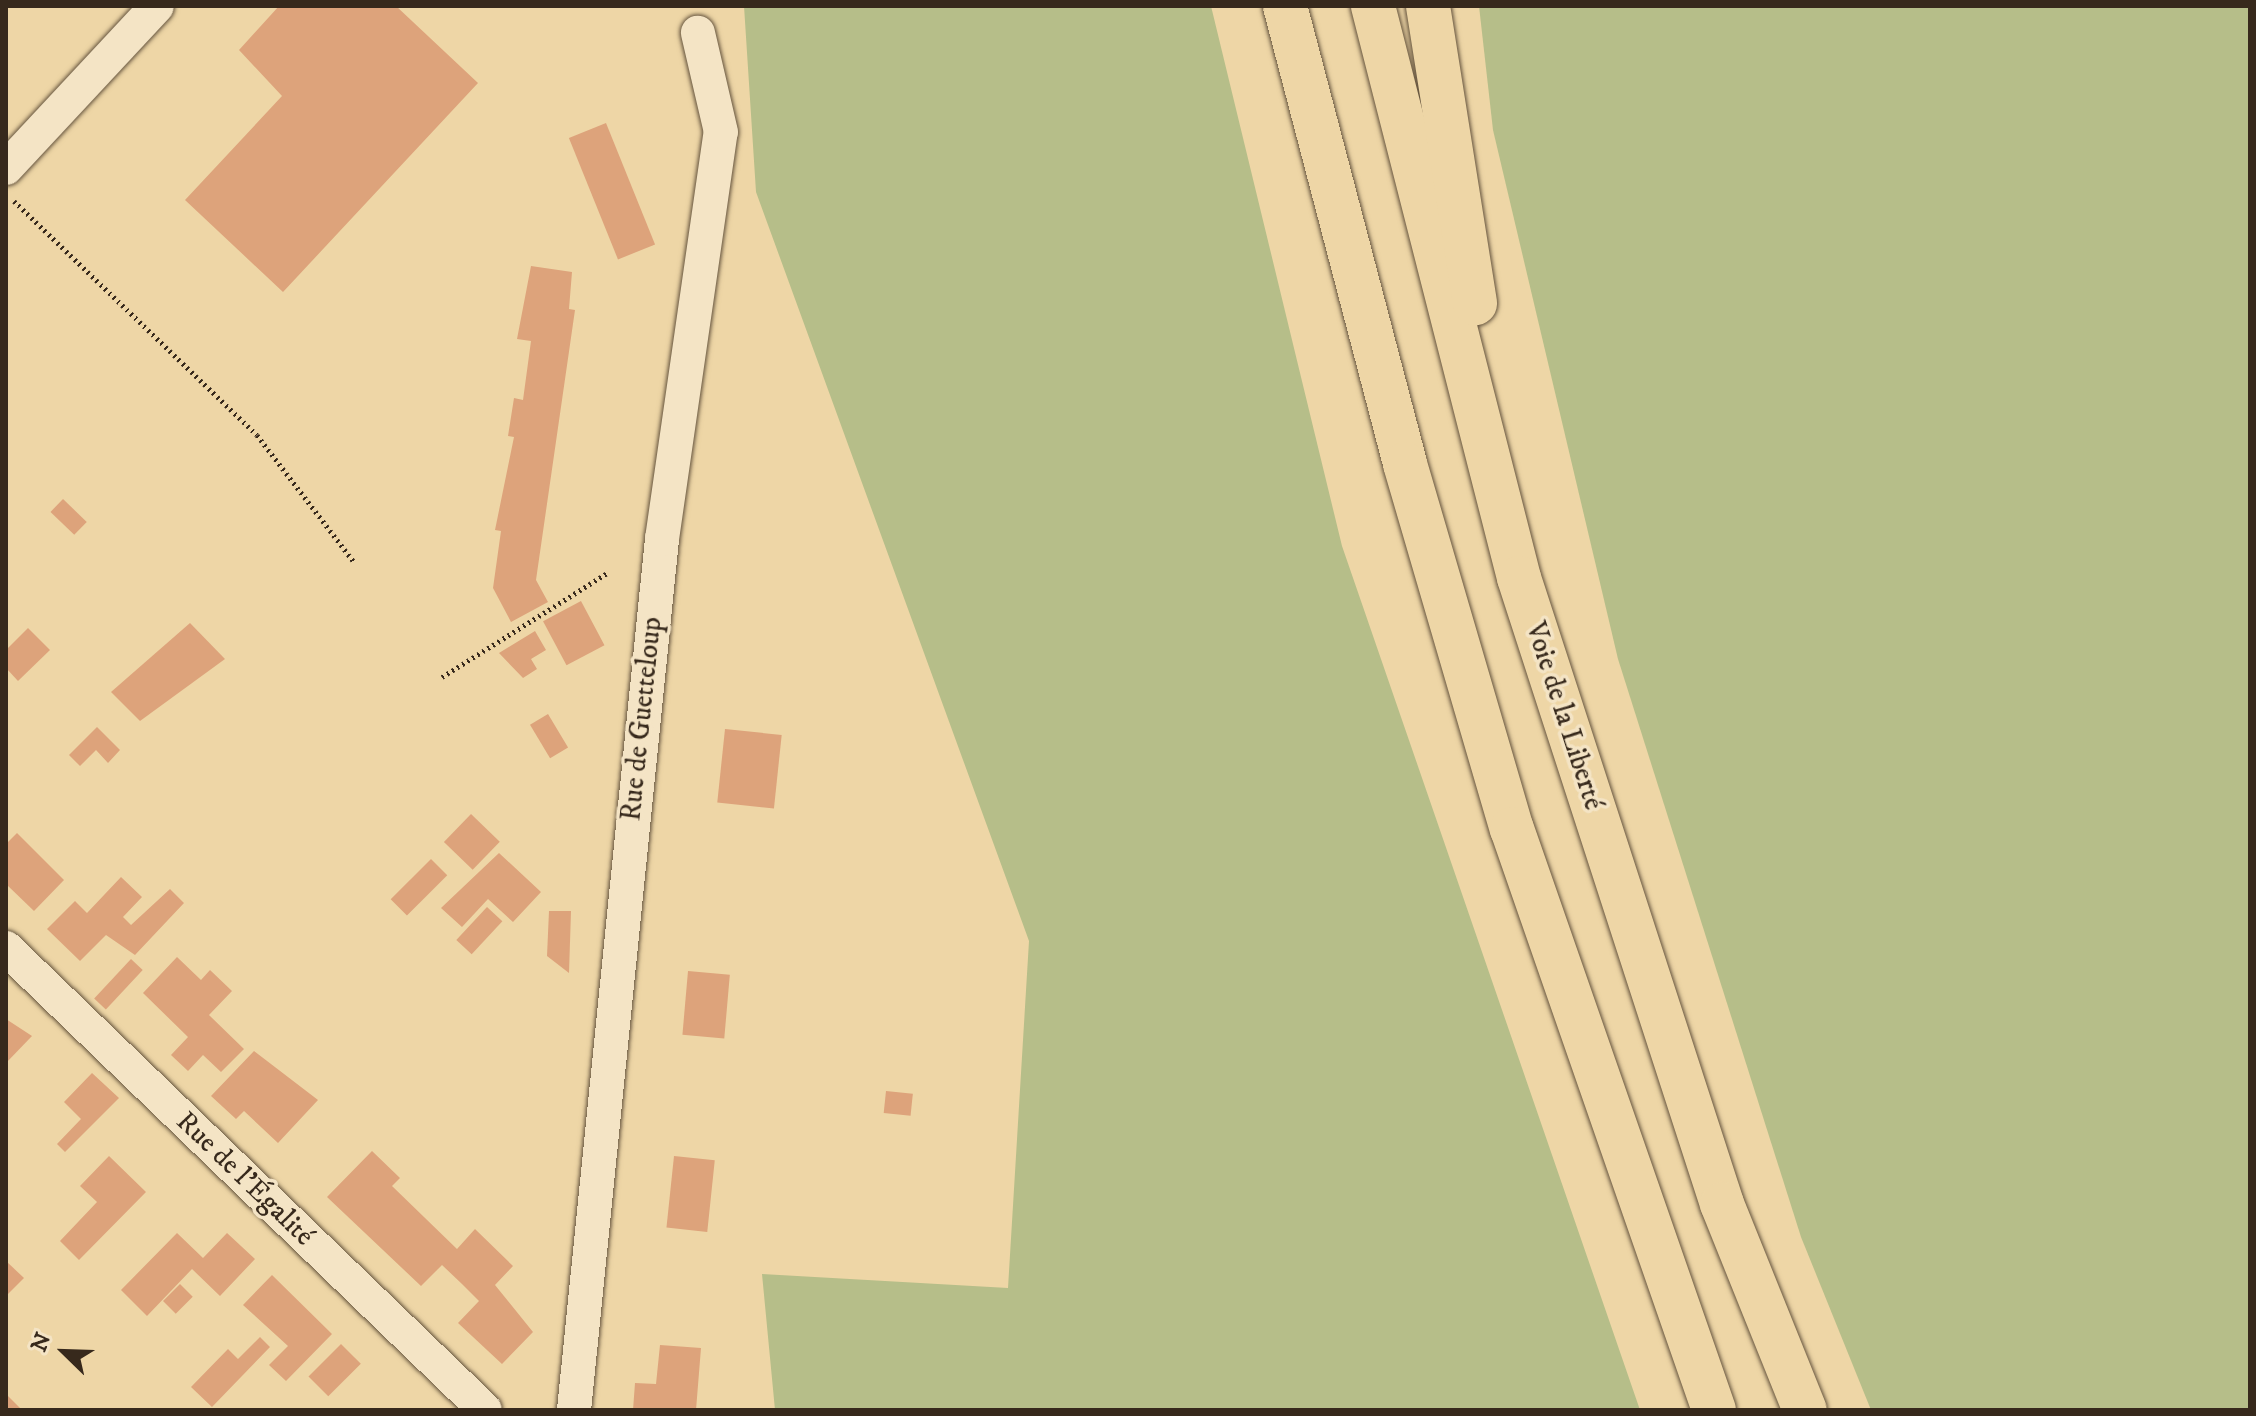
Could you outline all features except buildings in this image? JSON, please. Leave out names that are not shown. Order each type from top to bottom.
[{"type":"highway","points":[[1285,6],[1405,464],[1512,829],[1714,1410]]},
{"type":"highway","name":"Voie de la Liberté","points":[[1373,6],[1519,578],[1722,1204],[1805,1410]]},
{"type":"highway","points":[[1428,6],[1519,578]]},
{"type":"street","points":[[6,168],[157,6]]},
{"type":"street","name":"Rue de Guetteloup","points":[[574,1410],[659,563],[721,132],[698,33]]},
{"type":"street","name":"Rue de l'Égalité","points":[[6,948],[485,1410]]},
{"type":"path","points":[[6,193],[257,435],[355,563]]},
{"type":"path","points":[[442,677],[607,573]]},
{"type":"green space","points":[[744,6],[1211,6],[1342,546],[1640,1410],[775,1410],[762,1274],[1008,1288],[1029,941],[756,192]]},
{"type":"green space","points":[[1479,6],[2250,6],[2250,1410],[1871,1410],[1801,1237],[1618,659],[1493,130]]}]
